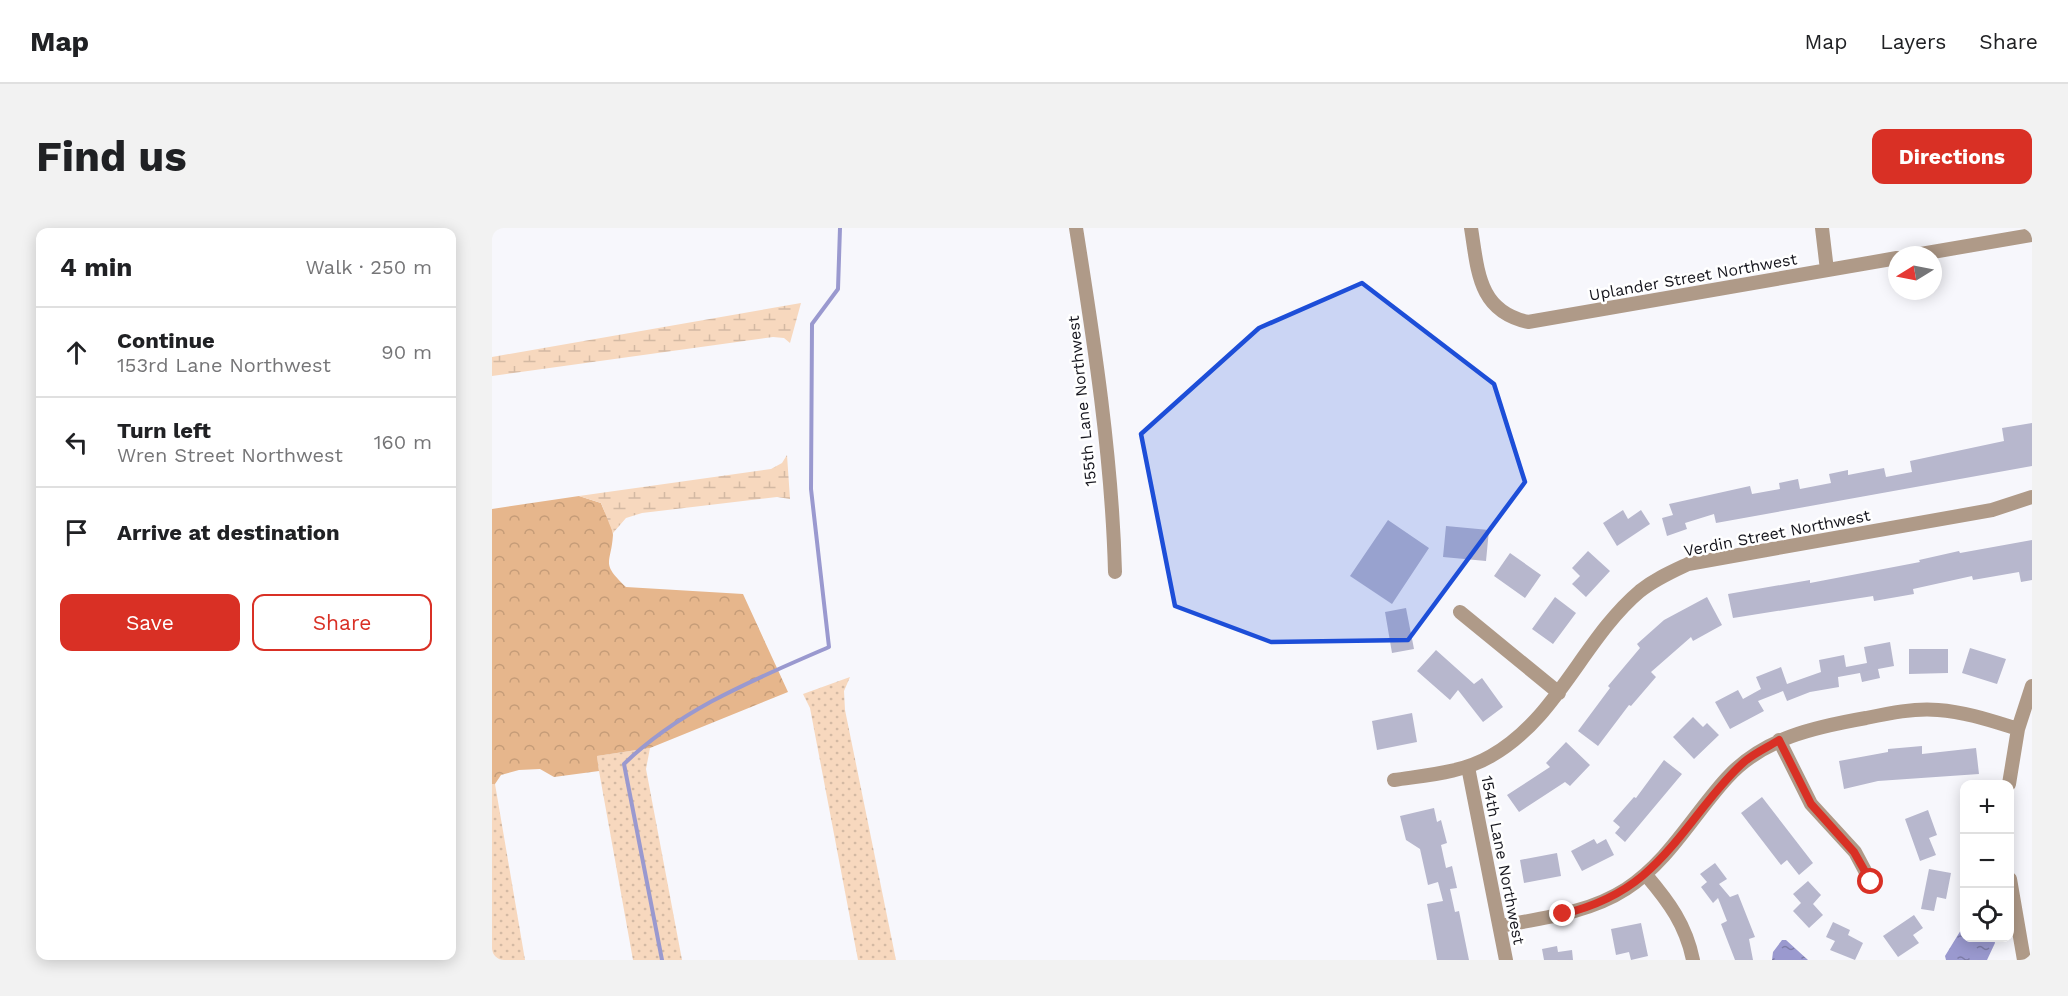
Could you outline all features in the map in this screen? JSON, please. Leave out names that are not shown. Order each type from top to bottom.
[{"type":"street","name":"155th Lane Northwest","points":[[1076,228],[1098,382],[1114,535],[1115,572]]},
{"type":"street","name":"Uplander Street Northwest","points":[[1471,228],[1481,284],[1489,301],[1512,318],[1528,322],[1888,260]]},
{"type":"street","points":[[1822,228],[1827,270]]},
{"type":"street","points":[[1942,250],[2032,235]]},
{"type":"street","name":"Verdin Street Northwest","points":[[1394,780],[1468,767],[1511,743],[1530,726],[1559,693],[1600,636],[1640,591],[1660,577],[1688,564],[1992,510],[2032,497]]},
{"type":"street","points":[[1460,612],[1559,693]]},
{"type":"street","points":[[2010,780],[2018,729],[2032,686]]},
{"type":"street","points":[[1500,926],[1585,909],[1624,890],[1646,875],[1667,853],[1727,777],[1746,760],[1779,740],[1805,730],[1920,710],[1959,713],[2018,729]]},
{"type":"street","points":[[1779,740],[1811,804],[1854,852],[1871,882]]},
{"type":"street","name":"154th Lane Northwest","points":[[1468,767],[1506,960]]},
{"type":"street","points":[[1646,875],[1676,911],[1685,928],[1693,960]]},
{"type":"street","points":[[2012,888],[2024,960]]},
{"type":"highlighted area","points":[[1362,283],[1494,384],[1525,482],[1408,640],[1271,642],[1175,606],[1141,434],[1259,328]]},
{"type":"green space","points":[[801,303],[790,343],[784,338],[773,337],[492,376],[492,357]]},
{"type":"green space","points":[[787,455],[790,499],[777,497],[642,513],[626,518],[613,533],[601,503],[579,496],[771,469],[782,463]]},
{"type":"green space","points":[[579,496],[601,503],[613,531],[610,567],[626,587],[743,594],[788,692],[650,748],[597,756],[599,771],[554,777],[540,769],[519,770],[501,775],[495,784],[492,784],[492,509]]},
{"type":"green space","points":[[850,677],[844,691],[845,710],[896,960],[858,960],[810,708],[803,694]]},
{"type":"green space","points":[[650,748],[646,769],[682,960],[633,960],[599,771],[597,756]]},
{"type":"green space","points":[[492,784],[495,784],[525,960],[492,960]]},
{"type":"water","points":[[1960,932],[1960,942],[1995,942],[1987,960],[1946,960],[1945,956]]},
{"type":"water","points":[[1782,940],[1786,940],[1808,960],[1772,960],[1773,952]]},
{"type":"building","points":[[2032,423],[2032,466],[1716,523],[1714,514],[1685,523],[1687,529],[1667,536],[1662,518],[1673,515],[1669,504],[1750,486],[1752,494],[1780,489],[1779,483],[1798,479],[1800,489],[1831,483],[1829,474],[1848,470],[1848,475],[1884,468],[1886,477],[1912,472],[1910,461],[2004,441],[2002,428]]},
{"type":"building","points":[[1623,510],[1628,519],[1641,510],[1650,524],[1617,546],[1603,523]]},
{"type":"building","points":[[1388,520],[1429,548],[1392,604],[1350,576]]},
{"type":"building","points":[[1446,526],[1489,530],[1486,561],[1443,557]]},
{"type":"building","points":[[2032,540],[2032,580],[2021,582],[2019,572],[1973,580],[1972,576],[1913,589],[1914,594],[1874,601],[1873,596],[1733,618],[1728,594],[1810,580],[1810,583],[1920,562],[1919,560],[1959,551],[1960,553]]},
{"type":"building","points":[[1588,551],[1610,571],[1586,597],[1572,584],[1580,576],[1572,568]]},
{"type":"building","points":[[1510,553],[1541,575],[1525,598],[1494,576]]},
{"type":"building","points":[[1555,597],[1576,613],[1553,644],[1532,629]]},
{"type":"building","points":[[1707,597],[1722,625],[1693,641],[1691,637],[1651,672],[1656,677],[1631,706],[1629,705],[1598,746],[1578,731],[1610,688],[1608,686],[1640,648],[1637,644],[1664,620]]},
{"type":"building","points":[[1406,608],[1414,649],[1392,653],[1385,612]]},
{"type":"building","points":[[1890,642],[1894,666],[1878,669],[1880,678],[1862,682],[1860,673],[1838,677],[1839,687],[1810,692],[1787,701],[1783,691],[1758,701],[1764,711],[1730,729],[1715,702],[1738,690],[1743,699],[1761,689],[1756,677],[1781,667],[1787,684],[1821,672],[1819,660],[1844,655],[1846,667],[1867,663],[1864,647]]},
{"type":"building","points":[[1970,648],[2006,659],[1997,684],[1962,673]]},
{"type":"building","points":[[1909,649],[1948,649],[1948,673],[1909,674]]},
{"type":"building","points":[[1436,650],[1474,684],[1482,678],[1503,707],[1483,722],[1458,690],[1450,700],[1417,671]]},
{"type":"building","points":[[1412,713],[1417,742],[1377,750],[1372,721]]},
{"type":"building","points":[[1693,717],[1703,727],[1707,723],[1719,735],[1694,759],[1673,737]]},
{"type":"building","points":[[1566,742],[1590,765],[1570,786],[1565,782],[1519,812],[1507,795],[1550,767],[1546,763]]},
{"type":"building","points":[[1922,746],[1922,754],[1976,748],[1979,774],[1878,781],[1844,789],[1839,761],[1888,752],[1888,749]]},
{"type":"building","points":[[1664,760],[1682,774],[1625,842],[1615,833],[1620,827],[1613,821],[1634,797],[1636,798]]},
{"type":"building","points":[[1762,797],[1813,863],[1799,875],[1787,860],[1781,865],[1741,813]]},
{"type":"building","points":[[1434,808],[1437,822],[1441,820],[1447,843],[1441,845],[1446,868],[1452,866],[1457,888],[1450,889],[1455,912],[1459,911],[1469,960],[1437,960],[1427,904],[1443,901],[1438,882],[1428,885],[1420,849],[1406,840],[1400,816]]},
{"type":"building","points":[[1928,810],[1937,835],[1929,838],[1936,855],[1920,861],[1905,819]]},
{"type":"building","points":[[1594,839],[1597,844],[1606,839],[1614,855],[1582,871],[1571,851]]},
{"type":"building","points":[[1557,853],[1561,876],[1524,883],[1520,860]]},
{"type":"building","points":[[1715,863],[1727,879],[1719,884],[1730,897],[1738,894],[1755,937],[1749,939],[1753,960],[1735,960],[1721,924],[1727,921],[1718,898],[1713,903],[1701,887],[1707,882],[1700,874]]},
{"type":"building","points":[[1929,869],[1951,873],[1946,899],[1937,897],[1934,911],[1921,909]]},
{"type":"building","points":[[1808,881],[1821,895],[1813,904],[1823,915],[1809,928],[1793,911],[1801,903],[1793,894]]},
{"type":"building","points":[[1914,915],[1923,928],[1913,935],[1919,943],[1898,957],[1883,936]]},
{"type":"building","points":[[1833,922],[1850,930],[1848,935],[1863,943],[1855,960],[1830,950],[1835,941],[1826,937]]},
{"type":"building","points":[[1641,923],[1648,956],[1631,960],[1629,952],[1616,955],[1611,929]]},
{"type":"building","points":[[1557,946],[1558,952],[1572,950],[1573,960],[1544,960],[1542,949]]},
{"type":"waterway","points":[[662,960],[624,764],[670,727],[721,696],[829,647],[811,489],[812,324],[838,289],[840,228]]},
{"type":"route","points":[[1563,914],[1585,909],[1604,901],[1646,875],[1667,853],[1727,777],[1746,760],[1779,740],[1811,804],[1854,852],[1871,882]]}]
